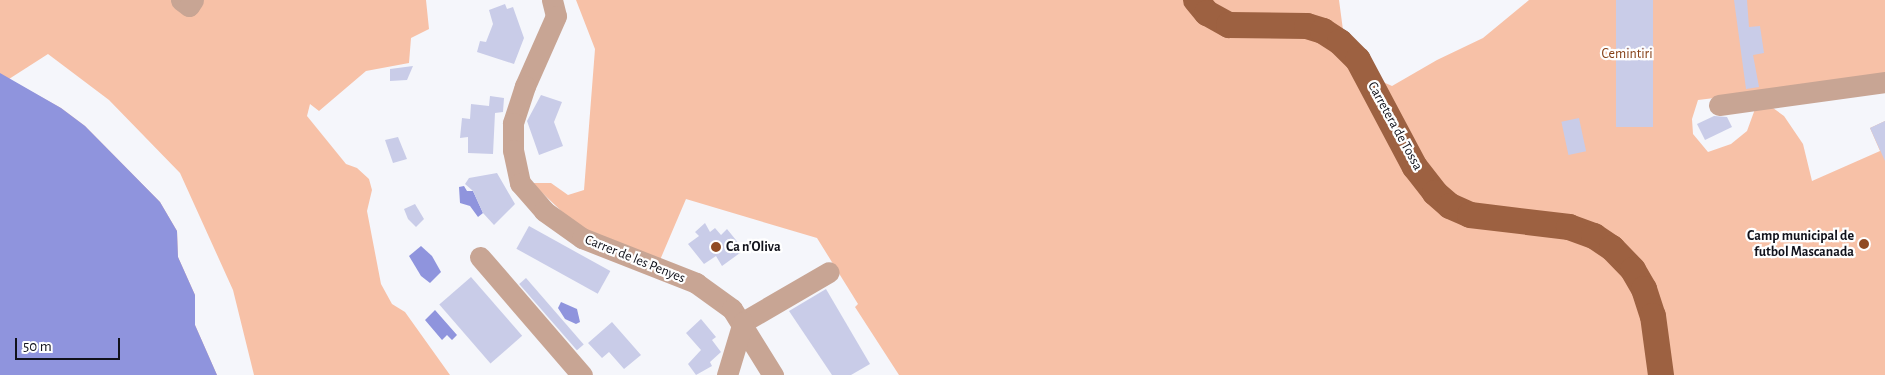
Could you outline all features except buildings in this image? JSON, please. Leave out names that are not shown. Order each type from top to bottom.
[{"type":"main road","name":"Carretera de Tossa","points":[[1196,0],[1207,13],[1228,25],[1307,26],[1323,31],[1340,42],[1358,60],[1415,167],[1434,193],[1450,206],[1470,215],[1570,227],[1594,236],[1612,248],[1632,270],[1644,289],[1653,316],[1661,375]]},
{"type":"street","points":[[182,0],[190,6],[193,0]]},
{"type":"street","name":"Carrer de les Penyes","points":[[552,0],[556,16],[525,86],[513,123],[513,150],[520,183],[544,211],[582,238],[696,283],[732,309],[743,322],[774,375]]},
{"type":"street","points":[[1719,105],[1885,82]]},
{"type":"street","points":[[480,258],[582,375]]},
{"type":"street","points":[[727,375],[743,322],[829,272]]},
{"type":"green space","points":[[0,0],[426,0],[429,29],[411,38],[409,63],[366,71],[319,111],[310,104],[307,116],[346,164],[357,168],[369,179],[372,190],[367,211],[381,284],[392,304],[405,312],[450,375],[254,375],[233,290],[180,173],[109,100],[48,54],[9,79],[61,108],[85,126],[160,202],[177,231],[178,257],[195,295],[195,325],[217,375],[0,375]]},
{"type":"green space","name":"Cemintiri","points":[[576,0],[1339,0],[1343,30],[1383,82],[1392,86],[1437,60],[1483,38],[1529,0],[1885,0],[1885,77],[1698,100],[1692,119],[1693,134],[1708,152],[1731,144],[1747,131],[1755,109],[1766,103],[1784,116],[1803,144],[1812,181],[1880,151],[1870,128],[1885,121],[1885,375],[899,375],[855,307],[858,304],[817,238],[686,199],[660,260],[579,228],[532,183],[551,183],[568,195],[584,190],[595,49]]},
{"type":"water","points":[[0,73],[61,108],[85,126],[160,202],[177,231],[178,257],[195,295],[195,325],[217,375],[0,375]]},
{"type":"water","points":[[464,186],[467,191],[473,191],[483,213],[478,217],[470,206],[460,203],[459,187]]},
{"type":"water","points":[[421,246],[432,256],[441,272],[430,283],[421,276],[409,256]]},
{"type":"water","points":[[561,302],[577,309],[580,322],[576,324],[565,319],[558,308]]},
{"type":"water","points":[[435,310],[457,335],[452,340],[447,335],[442,340],[425,320]]},
{"type":"place","name":"Camp municipal de futbol Mascanada","points":[[1864,244]]},
{"type":"place","name":"Ca n'Oliva","points":[[716,247]]}]
